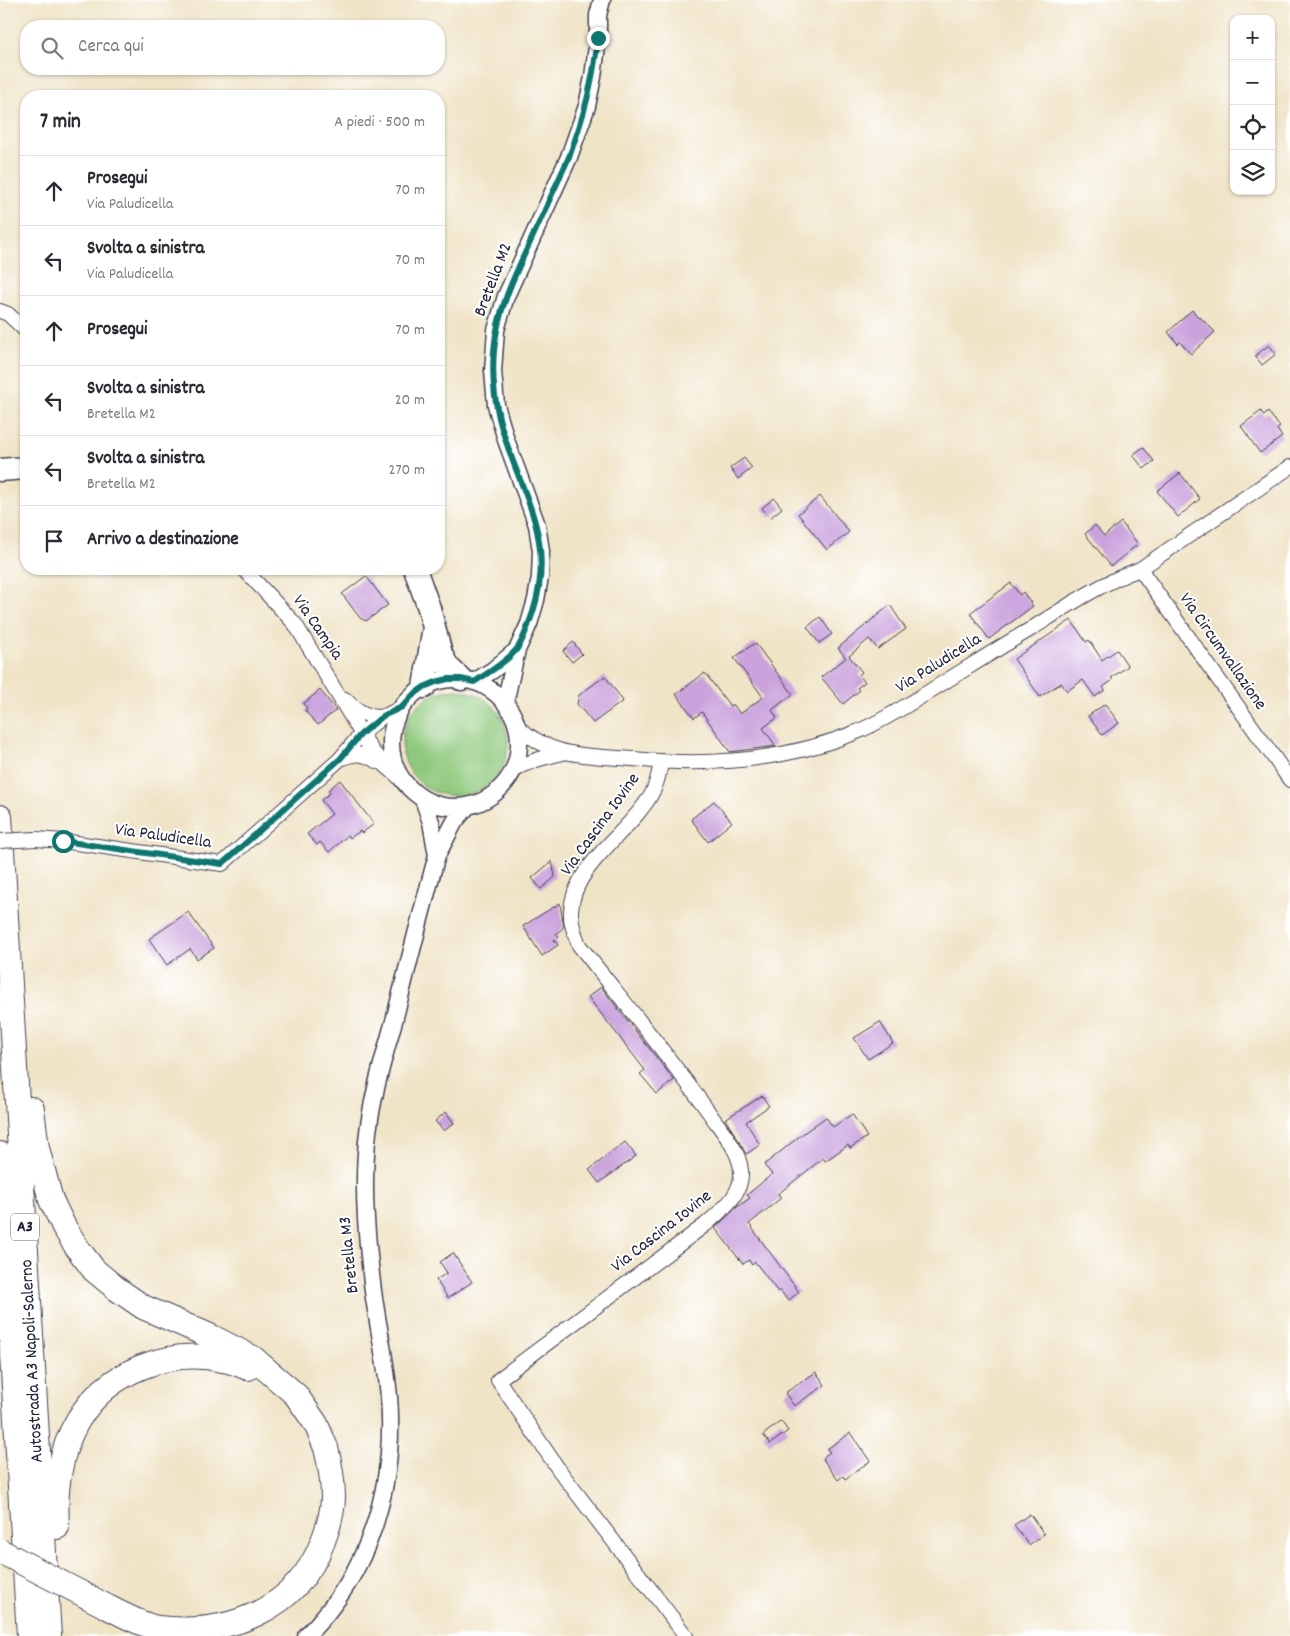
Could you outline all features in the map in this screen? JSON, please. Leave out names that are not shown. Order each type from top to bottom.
[{"type":"highway","points":[[0,470],[20,468]]},
{"type":"highway","points":[[417,575],[429,608],[440,654],[448,667],[467,680]]},
{"type":"highway","points":[[424,687],[433,630]]},
{"type":"highway","name":"Autostrada A3 Napoli-Salerno","points":[[0,817],[49,1636]]},
{"type":"highway","name":"A3","points":[[0,1551],[124,1615],[154,1627],[181,1632],[209,1631],[236,1625],[260,1615],[282,1599],[301,1581],[318,1556],[328,1529],[334,1498],[331,1468],[326,1448],[316,1424],[296,1395],[253,1358],[212,1337],[143,1307],[116,1289],[94,1270],[64,1226],[52,1200],[37,1148],[33,1124],[27,1026],[4,882]]},
{"type":"highway","name":"Autostrada A3 Napoli-Salerno","points":[[0,1154],[29,1636]]},
{"type":"highway","name":"A3","points":[[61,1636],[56,1505],[60,1470],[68,1441],[78,1420],[93,1400],[112,1384],[132,1371],[155,1362],[178,1357],[202,1357],[223,1360],[276,1378]]},
{"type":"street","name":"Bretella M2","points":[[505,703],[517,650],[529,624],[536,600],[540,577],[541,551],[529,502],[500,420],[494,387],[496,330],[506,296],[569,157],[587,106],[596,55],[600,8],[591,0]]},
{"type":"street","points":[[0,311],[8,314],[20,325]]},
{"type":"street","name":"Via Paludicella","points":[[517,726],[529,737],[564,753],[661,762],[699,763],[756,760],[814,746],[860,730],[906,706],[1084,596],[1128,573],[1140,569],[1290,467]]},
{"type":"street","name":"Via Circumvallazione","points":[[1140,569],[1290,780]]},
{"type":"street","name":"Via Campia","points":[[250,575],[295,624],[336,690]]},
{"type":"street","name":"Bretella M2","points":[[467,680],[494,670],[517,650]]},
{"type":"street","points":[[336,690],[372,751],[384,764],[423,799],[437,805],[452,808],[467,807],[481,803],[494,795],[503,786],[513,770],[519,751],[517,726],[505,703],[491,690],[467,680],[448,679],[424,687],[402,707],[395,720],[391,735],[394,765],[401,778]]},
{"type":"street","points":[[336,690],[347,702],[362,712],[372,716],[383,716]]},
{"type":"street","name":"Via Paludicella","points":[[0,841],[36,839],[73,842],[222,864],[340,759],[361,734],[383,716],[402,707]]},
{"type":"street","points":[[340,759],[358,753],[384,764]]},
{"type":"street","name":"Via Paludicella","points":[[513,770],[537,759],[564,753]]},
{"type":"street","name":"Via Cascina Iovine","points":[[661,762],[658,780],[651,795],[633,820],[599,856],[579,882],[572,904],[572,926],[579,945],[692,1088],[728,1139],[736,1154],[741,1170],[739,1188],[730,1203],[705,1225],[498,1380],[559,1470],[686,1636]]},
{"type":"street","name":"Bretella M3","points":[[423,799],[431,822],[437,854]]},
{"type":"street","name":"Bretella M3","points":[[306,1636],[336,1600],[358,1565],[370,1541],[380,1508],[387,1474],[390,1440],[389,1397],[369,1252],[365,1195],[367,1140],[375,1094],[437,854],[455,821],[467,807]]},
{"type":"green space","points":[[455,690],[475,694],[493,705],[504,723],[508,743],[504,763],[493,781],[475,792],[455,796],[435,792],[417,781],[406,763],[402,743],[406,723],[417,705],[435,694]]},
{"type":"building","points":[[1192,310],[1215,332],[1191,354],[1180,342],[1178,344],[1168,332]]},
{"type":"building","points":[[1269,345],[1276,354],[1262,365],[1255,356]]},
{"type":"building","points":[[1261,411],[1264,416],[1268,412],[1280,427],[1277,429],[1282,437],[1260,453],[1241,426]]},
{"type":"building","points":[[1143,447],[1154,461],[1144,469],[1133,455]]},
{"type":"building","points":[[744,458],[752,468],[738,479],[730,468]]},
{"type":"building","points":[[1180,473],[1200,499],[1178,517],[1157,491]]},
{"type":"building","points":[[820,496],[849,532],[827,550],[798,514]]},
{"type":"building","points":[[774,498],[782,508],[770,518],[762,508]]},
{"type":"building","points":[[1121,522],[1138,544],[1111,566],[1085,534],[1095,525],[1104,536]]},
{"type":"building","points":[[366,576],[388,605],[366,621],[360,618],[342,594]]},
{"type":"building","points":[[1011,583],[1020,595],[1023,592],[1033,606],[989,639],[970,613]]},
{"type":"building","points":[[890,605],[906,629],[878,649],[869,639],[849,656],[862,672],[859,675],[865,682],[857,688],[859,691],[843,704],[821,677],[846,658],[838,648]]},
{"type":"building","points":[[820,617],[832,634],[819,643],[807,627]]},
{"type":"building","points":[[1071,620],[1086,642],[1089,640],[1102,660],[1117,650],[1128,666],[1111,678],[1113,680],[1103,687],[1105,690],[1095,697],[1083,680],[1067,691],[1061,683],[1040,697],[1014,659]]},
{"type":"building","points":[[573,642],[582,654],[572,662],[563,651]]},
{"type":"building","points":[[755,643],[793,694],[772,710],[777,718],[763,728],[776,746],[730,752],[702,712],[694,718],[676,694],[705,673],[730,706],[733,704],[740,714],[763,697],[734,658]]},
{"type":"building","points":[[605,676],[623,701],[593,723],[577,704],[579,695]]},
{"type":"building","points":[[320,690],[336,710],[318,725],[305,711],[307,708],[303,704]]},
{"type":"building","points":[[1105,704],[1119,723],[1102,735],[1088,716]]},
{"type":"building","points":[[340,780],[374,824],[362,833],[360,831],[350,838],[348,835],[329,852],[320,842],[317,845],[307,834],[332,814],[321,800],[330,793],[328,790]]},
{"type":"building","points":[[714,801],[732,822],[708,842],[691,819]]},
{"type":"building","points":[[552,861],[555,877],[541,889],[532,878]]},
{"type":"building","points":[[560,903],[564,927],[556,934],[559,937],[554,940],[558,945],[542,956],[523,926]]},
{"type":"building","points":[[188,912],[214,948],[197,959],[190,949],[167,965],[149,939]]},
{"type":"building","points":[[601,987],[674,1080],[657,1094],[640,1074],[645,1070],[588,997]]},
{"type":"building","points":[[880,1022],[893,1043],[868,1059],[854,1038]]},
{"type":"building","points":[[762,1096],[769,1106],[746,1122],[760,1145],[746,1154],[725,1119]]},
{"type":"building","points":[[446,1112],[454,1123],[444,1131],[435,1121]]},
{"type":"building","points":[[852,1114],[867,1137],[850,1148],[848,1145],[825,1161],[823,1158],[778,1194],[781,1198],[749,1224],[799,1292],[788,1301],[780,1290],[778,1292],[755,1262],[752,1265],[749,1260],[743,1264],[715,1228],[736,1208],[750,1198],[747,1195],[772,1174],[764,1165],[826,1117],[833,1127]]},
{"type":"building","points":[[625,1142],[636,1156],[599,1183],[589,1170]]},
{"type":"building","points":[[453,1253],[472,1282],[448,1298],[436,1280],[447,1273],[440,1262]]},
{"type":"building","points":[[816,1372],[825,1385],[794,1406],[785,1393]]},
{"type":"building","points":[[781,1421],[788,1431],[770,1444],[763,1435]]},
{"type":"building","points":[[850,1433],[870,1461],[845,1479],[843,1476],[838,1480],[822,1458],[830,1452],[827,1449]]},
{"type":"building","points":[[1030,1514],[1044,1534],[1029,1545],[1014,1525]]},
{"type":"route","points":[[63,841],[222,864],[340,759],[361,734],[383,716],[402,707],[424,687],[436,682],[448,679],[474,682],[494,670],[517,650],[529,624],[536,600],[540,577],[541,551],[529,502],[506,440],[496,405],[493,371],[496,330],[506,296],[578,134],[587,106],[598,38]]}]
